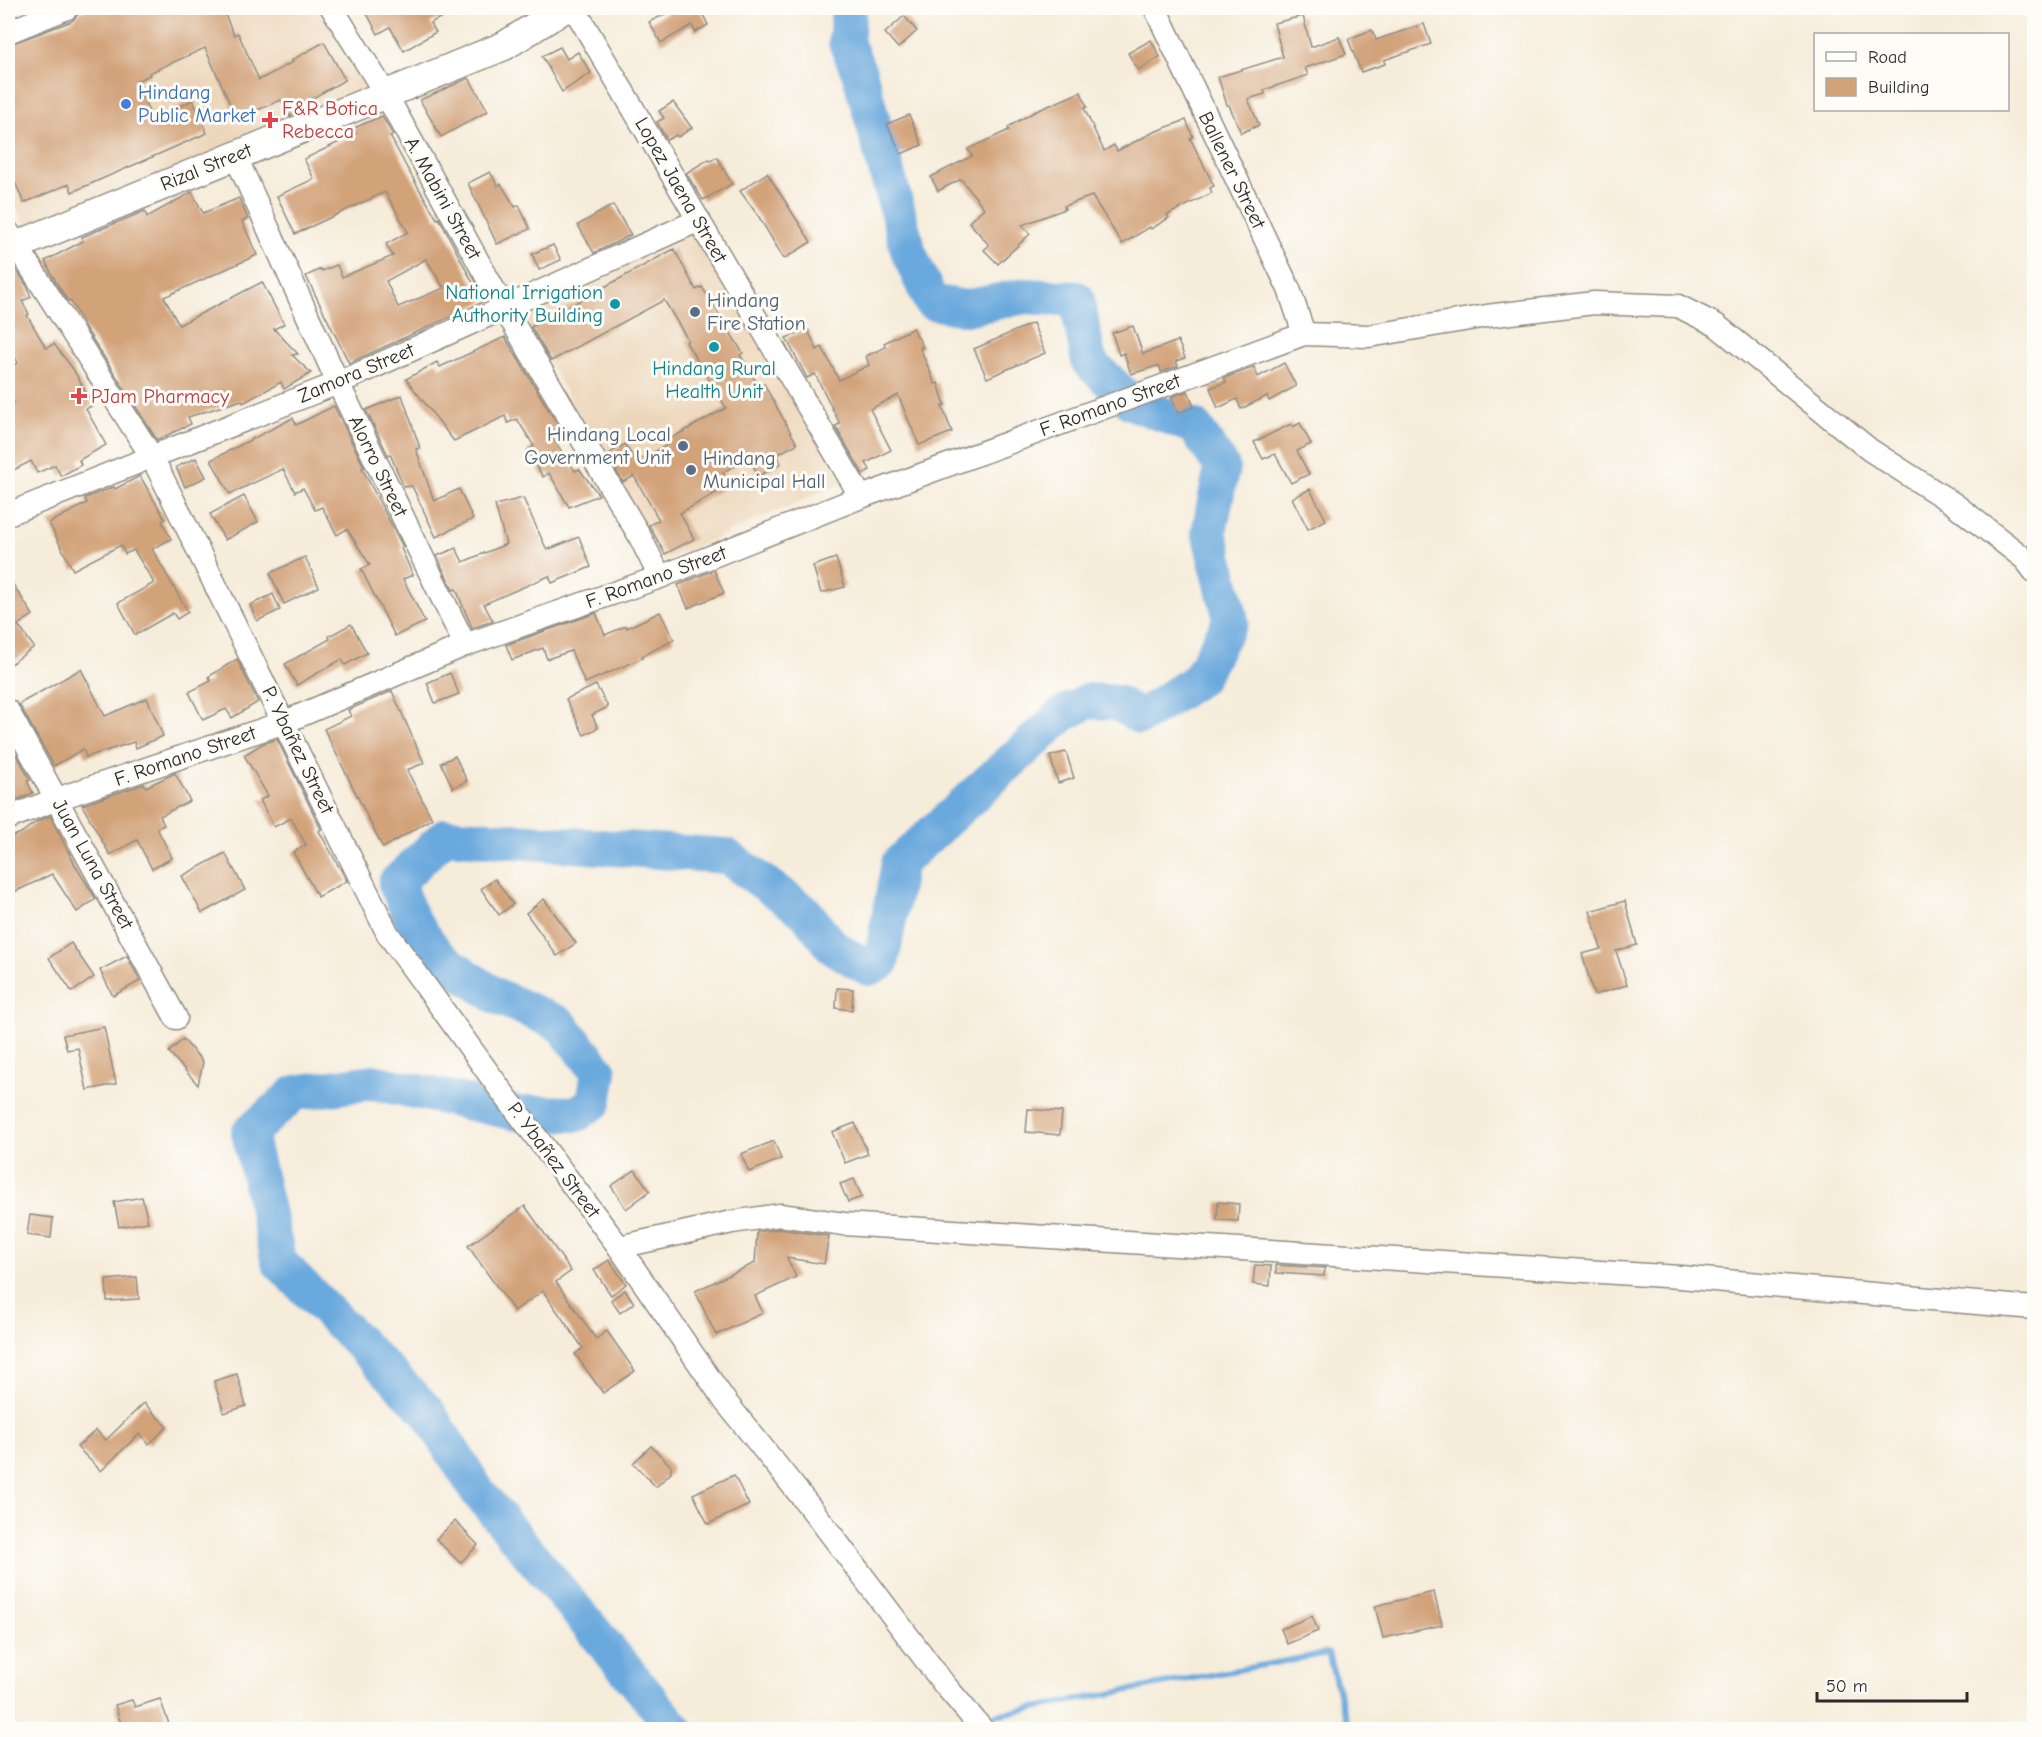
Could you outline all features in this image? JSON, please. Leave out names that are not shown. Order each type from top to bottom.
[{"type":"main road","name":"Rizal Street","points":[[10,242],[235,155],[504,46],[565,8]]},
{"type":"street","points":[[8,32],[67,8]]},
{"type":"street","name":"A. Mabini Street","points":[[332,8],[385,93],[504,308],[638,533],[660,577]]},
{"type":"street","name":"Lopez Jaena Street","points":[[574,8],[861,497]]},
{"type":"street","name":"Ballener Street","points":[[1155,8],[1289,289],[1304,334]]},
{"type":"street","name":"Alorro Street","points":[[235,155],[338,383],[465,645]]},
{"type":"street","name":"Zamora Street","points":[[8,514],[338,383],[699,220]]},
{"type":"street","name":"P. Ybañez Street","points":[[10,242],[152,457],[388,934],[500,1089],[620,1247],[725,1401],[818,1517],[944,1684],[983,1730]]},
{"type":"street","points":[[1304,334],[1369,336],[1487,315],[1594,303],[1678,306],[1716,325],[1870,450],[1954,504],[2025,559],[2034,571]]},
{"type":"street","name":"F. Romano Street","points":[[8,818],[57,799],[285,722],[465,645],[660,577],[861,497],[1304,334]]},
{"type":"street","name":"Juan Luna Street","points":[[8,711],[176,1018]]},
{"type":"street","points":[[620,1247],[732,1222],[780,1215],[844,1224],[1680,1277],[2034,1308]]},
{"type":"shaded area","points":[[97,8],[331,8],[377,85],[28,231],[8,191],[8,47]]},
{"type":"shaded area","points":[[696,230],[844,482],[663,561],[524,319]]},
{"type":"building","points":[[90,8],[222,8],[234,35],[238,33],[259,80],[324,42],[345,80],[309,100],[312,107],[289,116],[281,100],[237,119],[205,48],[136,81],[152,119],[193,100],[207,133],[72,192],[69,184],[24,203],[8,166],[8,45],[72,21],[80,12]]},
{"type":"building","points":[[364,8],[460,8],[430,23],[436,32],[404,51],[390,27],[378,34]]},
{"type":"building","points":[[677,8],[684,8],[687,13],[700,8],[708,25],[695,32],[692,25],[661,43],[649,22]]},
{"type":"building","points":[[904,16],[917,31],[898,48],[885,33]]},
{"type":"building","points":[[1303,16],[1311,47],[1339,37],[1346,54],[1305,68],[1308,75],[1264,90],[1265,94],[1248,99],[1259,125],[1241,133],[1227,105],[1218,77],[1283,57],[1274,23]]},
{"type":"building","points":[[1424,24],[1431,44],[1384,60],[1385,64],[1361,72],[1348,39],[1372,30],[1376,40]]},
{"type":"building","points":[[1151,40],[1160,57],[1138,70],[1128,53]]},
{"type":"building","points":[[560,47],[567,59],[578,52],[591,73],[562,92],[542,56]]},
{"type":"building","points":[[469,78],[488,111],[441,137],[420,100]]},
{"type":"building","points":[[1081,92],[1087,107],[1084,108],[1104,151],[1114,145],[1117,151],[1154,132],[1186,120],[1193,137],[1190,138],[1214,186],[1210,188],[1212,193],[1167,215],[1169,218],[1122,244],[1092,196],[1022,225],[1030,234],[998,264],[984,250],[989,245],[969,222],[984,208],[961,179],[938,191],[931,177],[972,156],[968,149],[1009,130],[1008,127],[1034,112]]},
{"type":"building","points":[[673,102],[692,128],[678,137],[676,135],[667,140],[657,122],[664,118],[659,111]]},
{"type":"building","points":[[909,115],[922,145],[901,154],[887,124]]},
{"type":"building","points":[[382,116],[408,170],[437,219],[439,218],[483,302],[349,363],[306,276],[337,265],[342,277],[393,256],[386,244],[408,232],[385,192],[295,234],[277,196],[314,179],[304,159],[356,134],[354,128]],"holes":[[[426,259],[444,288],[398,307],[386,281]]]},
{"type":"building","points":[[717,157],[732,184],[703,200],[686,173],[709,159],[710,161]]},
{"type":"building","points":[[490,172],[498,186],[501,184],[515,207],[519,205],[530,229],[497,244],[468,183]]},
{"type":"building","points":[[767,173],[811,242],[784,259],[759,217],[740,191]]},
{"type":"building","points":[[192,192],[203,213],[239,198],[248,219],[242,221],[257,255],[164,297],[179,325],[262,282],[284,324],[274,329],[298,354],[292,355],[311,373],[284,389],[281,382],[243,403],[242,400],[188,417],[191,424],[157,440],[70,300],[68,301],[56,282],[45,261],[83,241],[82,237],[145,211],[147,217]]},
{"type":"building","points":[[613,205],[631,235],[594,253],[578,225]]},
{"type":"building","points":[[553,245],[561,260],[539,270],[532,254]]},
{"type":"building","points":[[674,249],[696,290],[702,287],[743,353],[740,355],[759,387],[764,384],[797,444],[776,455],[781,463],[759,476],[749,458],[723,472],[725,478],[718,482],[723,489],[680,513],[694,539],[665,554],[649,525],[659,520],[634,476],[623,482],[607,455],[625,444],[636,462],[667,445],[666,441],[726,408],[686,342],[688,340],[664,300],[551,361],[531,327]]},
{"type":"building","points":[[8,265],[13,265],[27,286],[31,297],[22,301],[29,314],[27,315],[46,348],[54,344],[73,369],[93,405],[86,409],[106,445],[79,460],[81,465],[61,476],[55,465],[37,473],[31,461],[8,473],[8,407],[14,403],[8,390],[8,369],[18,363],[8,344]]},
{"type":"building","points":[[1033,323],[1045,353],[987,378],[974,349]]},
{"type":"building","points":[[1133,326],[1143,354],[1178,341],[1185,358],[1176,361],[1178,366],[1161,372],[1160,367],[1157,366],[1131,374],[1124,353],[1119,355],[1112,333]]},
{"type":"building","points":[[913,328],[923,347],[920,348],[935,384],[938,383],[945,405],[942,406],[952,432],[919,445],[898,395],[870,409],[891,450],[866,463],[870,470],[863,474],[835,426],[840,424],[815,374],[807,378],[786,338],[808,330],[817,350],[822,347],[839,380],[869,365],[866,356],[886,347],[884,343]]},
{"type":"building","points":[[505,337],[559,427],[549,433],[575,471],[579,469],[599,495],[569,507],[549,473],[543,477],[527,451],[534,446],[517,419],[508,423],[505,416],[454,441],[406,379],[437,362],[440,367]]},
{"type":"building","points":[[1284,363],[1296,386],[1269,401],[1267,396],[1241,409],[1237,399],[1218,408],[1210,388],[1226,382],[1224,378],[1254,367],[1258,377]]},
{"type":"building","points":[[1188,391],[1194,407],[1178,413],[1171,397]]},
{"type":"building","points":[[402,395],[420,448],[416,449],[434,501],[459,489],[473,519],[436,537],[412,486],[404,487],[390,454],[388,455],[366,410]]},
{"type":"building","points":[[334,406],[364,467],[362,468],[403,547],[401,548],[413,575],[403,579],[425,622],[395,636],[361,569],[370,565],[347,529],[337,535],[322,507],[315,510],[303,488],[295,492],[283,469],[230,494],[211,460],[293,418],[296,425]]},
{"type":"building","points":[[1300,423],[1311,444],[1297,451],[1309,474],[1291,483],[1275,454],[1263,459],[1254,442],[1291,424],[1293,427]]},
{"type":"building","points":[[196,458],[206,477],[185,487],[176,467]]},
{"type":"building","points":[[140,476],[165,519],[162,521],[171,539],[152,549],[188,612],[177,619],[173,613],[135,635],[118,603],[154,583],[134,550],[125,554],[121,545],[73,570],[49,523],[87,503],[85,498],[114,487],[115,489]]},
{"type":"building","points":[[1310,489],[1326,520],[1308,529],[1292,498]]},
{"type":"building","points":[[244,496],[258,522],[225,540],[210,514]]},
{"type":"building","points":[[523,498],[547,550],[579,537],[591,567],[552,583],[549,576],[484,604],[493,621],[472,628],[456,589],[453,590],[437,556],[456,548],[463,562],[506,544],[495,505]]},
{"type":"building","points":[[305,557],[319,587],[284,604],[270,573]]},
{"type":"building","points":[[836,558],[845,587],[821,593],[813,566]]},
{"type":"building","points":[[714,570],[724,593],[688,608],[678,585]]},
{"type":"building","points":[[8,577],[33,615],[18,625],[34,647],[8,666]]},
{"type":"building","points":[[273,594],[280,610],[257,621],[250,605]]},
{"type":"building","points":[[660,612],[674,640],[642,656],[643,658],[585,683],[571,651],[547,659],[543,648],[512,660],[506,645],[596,613],[605,635],[626,626],[627,628]]},
{"type":"building","points":[[351,624],[367,653],[345,665],[342,659],[297,685],[285,664],[330,639],[329,636]]},
{"type":"building","points":[[237,659],[258,702],[232,718],[226,709],[203,720],[189,692],[211,681],[208,677]]},
{"type":"building","points":[[81,669],[105,716],[147,698],[163,736],[136,748],[134,742],[86,757],[83,749],[54,766],[19,704]]},
{"type":"building","points":[[450,673],[459,694],[435,703],[427,683]]},
{"type":"building","points":[[596,685],[608,707],[592,715],[598,728],[584,735],[566,699]]},
{"type":"building","points":[[392,691],[424,763],[407,770],[432,819],[383,848],[324,729],[351,716],[348,710]]},
{"type":"building","points":[[277,739],[321,829],[319,831],[347,881],[318,897],[293,852],[306,845],[291,818],[274,827],[260,800],[268,796],[244,755],[262,744]]},
{"type":"building","points":[[1066,752],[1074,778],[1058,783],[1050,756]]},
{"type":"building","points":[[17,755],[30,780],[27,781],[33,793],[8,804],[8,760]]},
{"type":"building","points":[[455,756],[467,781],[453,788],[441,763]]},
{"type":"building","points":[[175,773],[190,801],[160,816],[164,825],[157,828],[172,858],[152,869],[137,840],[110,855],[82,805],[144,784],[146,787]]},
{"type":"building","points":[[50,816],[75,865],[96,899],[77,912],[52,874],[8,895],[8,838]]},
{"type":"building","points":[[225,853],[245,890],[202,913],[182,876]]},
{"type":"building","points":[[495,879],[513,904],[499,915],[481,889]]},
{"type":"building","points":[[544,899],[576,943],[557,956],[526,913]]},
{"type":"building","points":[[1625,901],[1637,945],[1616,951],[1627,985],[1594,995],[1582,954],[1601,949],[1590,911]]},
{"type":"building","points":[[71,943],[94,977],[72,992],[49,958]]},
{"type":"building","points":[[127,956],[140,981],[113,996],[100,970]]},
{"type":"building","points":[[837,988],[853,989],[852,1010],[836,1008]]},
{"type":"building","points":[[104,1027],[116,1084],[87,1090],[78,1048],[67,1050],[63,1035]]},
{"type":"building","points":[[183,1039],[203,1062],[198,1085],[169,1052]]},
{"type":"building","points":[[1028,1109],[1062,1112],[1060,1135],[1026,1132]]},
{"type":"building","points":[[855,1123],[868,1154],[845,1163],[832,1132]]},
{"type":"building","points":[[774,1141],[781,1159],[749,1172],[741,1154]]},
{"type":"building","points":[[635,1170],[650,1191],[626,1209],[611,1186]]},
{"type":"building","points":[[854,1179],[862,1197],[848,1202],[840,1184]]},
{"type":"building","points":[[142,1197],[148,1222],[119,1227],[114,1202]]},
{"type":"building","points":[[1218,1202],[1239,1204],[1238,1221],[1217,1220]]},
{"type":"building","points":[[525,1206],[571,1271],[556,1282],[596,1339],[607,1331],[635,1371],[603,1393],[575,1354],[583,1348],[543,1291],[514,1311],[468,1246]]},
{"type":"building","points":[[30,1215],[53,1218],[51,1238],[27,1235]]},
{"type":"building","points":[[780,1229],[829,1236],[824,1264],[787,1258],[796,1277],[755,1296],[763,1313],[716,1335],[695,1291],[755,1263],[757,1232]]},
{"type":"building","points":[[609,1260],[626,1284],[611,1295],[594,1270]]},
{"type":"building","points":[[1255,1265],[1271,1266],[1270,1286],[1253,1284]]},
{"type":"building","points":[[1276,1265],[1325,1268],[1324,1276],[1276,1273]]},
{"type":"building","points":[[137,1277],[139,1299],[107,1301],[106,1280]]},
{"type":"building","points":[[625,1290],[634,1303],[620,1313],[611,1300]]},
{"type":"building","points":[[237,1374],[246,1406],[224,1413],[214,1381]]},
{"type":"building","points":[[144,1403],[167,1427],[149,1444],[139,1434],[101,1471],[77,1447],[96,1430],[106,1440]]},
{"type":"building","points":[[651,1446],[671,1466],[671,1473],[656,1487],[633,1463]]},
{"type":"building","points":[[734,1475],[749,1505],[708,1524],[693,1494]]},
{"type":"building","points":[[455,1521],[478,1545],[460,1563],[436,1539]]},
{"type":"building","points":[[1434,1592],[1442,1625],[1383,1638],[1375,1606]]},
{"type":"building","points":[[1312,1616],[1318,1631],[1287,1644],[1281,1629]]},
{"type":"building","points":[[160,1699],[169,1724],[153,1730],[123,1730],[115,1705],[132,1700],[135,1707]]},
{"type":"waterway","points":[[849,8],[846,42],[860,75],[909,253],[931,302],[965,308],[1025,296],[1077,299],[1089,362],[1125,396]]},
{"type":"waterway","points":[[531,1113],[577,1114],[594,1102],[599,1072],[560,1024],[494,995],[438,956],[412,920],[396,883],[445,836],[726,856],[805,912],[834,948],[869,968],[881,963],[899,863],[1062,715],[1088,701],[1117,703],[1141,717],[1199,679],[1231,620],[1209,532],[1222,467],[1195,427],[1131,402]]},
{"type":"waterway","points":[[516,1113],[373,1082],[295,1093],[249,1133],[279,1262],[427,1411],[478,1492],[676,1730]]},
{"type":"waterway","points":[[996,1715],[1328,1653],[1349,1730]]},
{"type":"place","name":"Hindang Public Market","points":[[126,104]]},
{"type":"place","name":"F&R Botica Rebecca","points":[[270,120]]},
{"type":"place","name":"National Irrigation Authority Building","points":[[615,304]]},
{"type":"place","name":"Hindang Fire Station","points":[[695,312]]},
{"type":"place","name":"Hindang Rural Health Unit","points":[[714,347]]},
{"type":"place","name":"PJam Pharmacy","points":[[79,396]]},
{"type":"place","name":"Hindang Local Government Unit","points":[[683,446]]},
{"type":"place","name":"Hindang Municipal Hall","points":[[691,470]]}]
